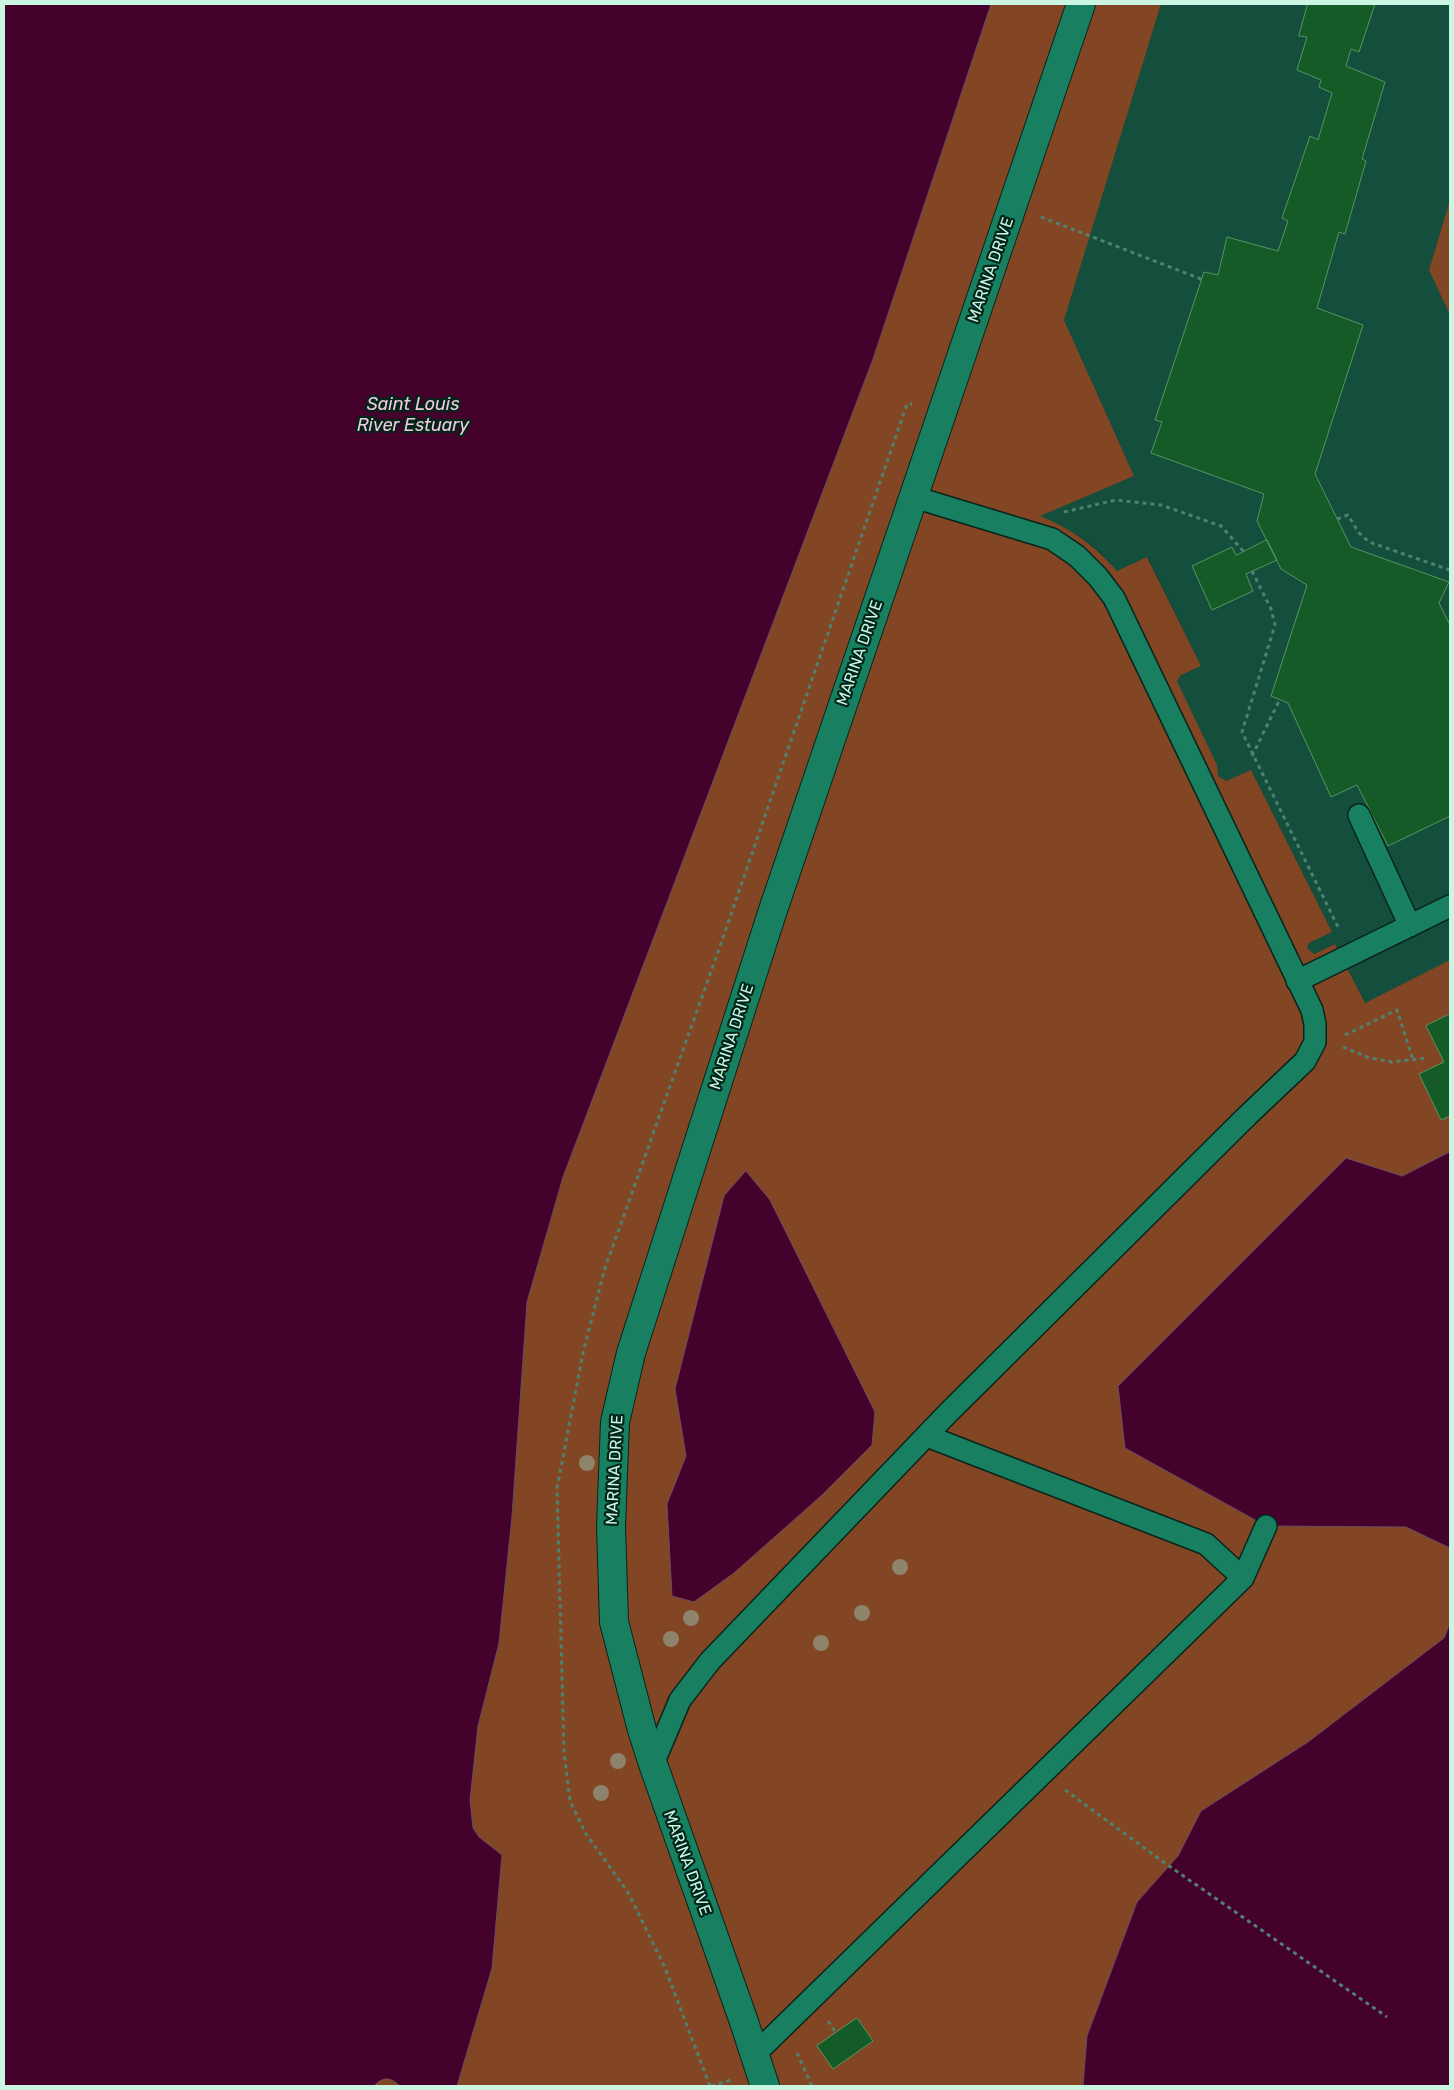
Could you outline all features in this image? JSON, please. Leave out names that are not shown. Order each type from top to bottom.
[{"type":"street","name":"MARINA DRIVE","points":[[765,2086],[653,1764],[642,1730],[614,1622],[611,1526],[615,1422],[631,1352],[755,965],[1081,4]]},
{"type":"lane","points":[[653,1764],[680,1700],[710,1661],[927,1436],[1247,1116],[1305,1061],[1315,1042],[1315,1024],[1312,1010],[1114,598],[1098,576],[1077,556],[1052,539],[914,497]]},
{"type":"lane","points":[[1358,815],[1410,926]]},
{"type":"lane","points":[[1297,981],[1450,906]]},
{"type":"lane","points":[[927,1436],[1206,1544],[1243,1578]]},
{"type":"lane","points":[[755,2054],[1243,1578],[1266,1526]]},
{"type":"path","points":[[1012,207],[1201,279]]},
{"type":"path","points":[[1056,514],[1116,500],[1161,506],[1221,526],[1244,552]]},
{"type":"path","points":[[1337,519],[1348,515],[1359,533],[1369,542],[1450,570]]},
{"type":"path","points":[[1252,572],[1270,609],[1274,626],[1242,732],[1252,756],[1351,954]]},
{"type":"path","points":[[1252,756],[1280,699]]},
{"type":"path","points":[[1343,1027],[1341,1037],[1397,1010],[1413,1060]]},
{"type":"path","points":[[1315,1042],[1339,1045],[1367,1057],[1392,1062],[1427,1058]]},
{"type":"path","points":[[1043,1773],[1169,1866],[1387,2018]]},
{"type":"path","points":[[784,2025],[812,2086]]},
{"type":"shaded area","points":[[991,4],[1161,4],[1064,320],[1134,476],[1040,516],[1082,539],[1117,571],[1147,557],[1201,666],[1181,675],[1177,681],[1217,765],[1218,776],[1226,781],[1251,770],[1332,932],[1309,943],[1307,948],[1314,954],[1335,944],[1365,1003],[1450,960],[1450,1152],[1402,1176],[1346,1159],[1118,1386],[1341,1526],[1406,1527],[1450,1548],[1450,1623],[1444,1638],[1308,1742],[1201,1811],[1178,1856],[1137,1902],[1087,2036],[1083,2086],[457,2086],[492,1968],[502,1855],[479,1837],[473,1828],[470,1800],[478,1726],[499,1643],[512,1516],[527,1302],[563,1177],[873,359]]},
{"type":"shaded area","points":[[1161,4],[1450,4],[1450,200],[1429,270],[1450,315],[1450,960],[1365,1003],[1336,944],[1313,954],[1308,952],[1309,943],[1332,932],[1251,770],[1226,781],[1218,776],[1217,765],[1177,681],[1181,675],[1201,666],[1148,557],[1117,571],[1099,551],[1081,537],[1039,516],[1134,476],[1064,320]]},
{"type":"shaded area","points":[[1450,200],[1450,315],[1429,270]]},
{"type":"shaded area","points":[[388,2078],[400,2086],[374,2086],[380,2080]]},
{"type":"water","name":"Saint Louis River Estuary","points":[[4,4],[991,4],[873,359],[563,1177],[527,1302],[512,1516],[499,1643],[478,1726],[470,1800],[473,1828],[479,1837],[502,1855],[492,1968],[457,2086],[400,2086],[390,2079],[384,2079],[374,2086],[4,2086]]},
{"type":"water","points":[[1450,1152],[1450,1548],[1406,1527],[1266,1526],[1125,1448],[1118,1386],[1346,1158],[1402,1176]]},
{"type":"water","points":[[746,1171],[770,1200],[875,1412],[872,1445],[821,1496],[734,1573],[694,1602],[672,1596],[667,1504],[686,1456],[675,1389],[724,1196]]},
{"type":"water","points":[[1450,1623],[1450,2086],[1083,2086],[1087,2036],[1137,1902],[1178,1856],[1201,1811],[1308,1742],[1444,1638]]},
{"type":"building","points":[[1308,4],[1375,4],[1359,52],[1351,49],[1346,66],[1385,82],[1362,159],[1366,161],[1345,234],[1339,232],[1317,308],[1363,325],[1315,474],[1351,547],[1449,582],[1439,603],[1450,625],[1450,816],[1388,846],[1357,785],[1331,797],[1288,703],[1271,696],[1307,585],[1281,569],[1257,521],[1264,494],[1151,453],[1162,422],[1155,420],[1204,272],[1218,275],[1227,237],[1278,251],[1288,221],[1282,218],[1310,136],[1318,140],[1332,93],[1319,87],[1321,80],[1297,70],[1307,37],[1299,36]]},
{"type":"building","points":[[1267,540],[1277,560],[1246,574],[1253,591],[1212,610],[1192,566],[1232,547],[1236,555]]},
{"type":"building","points":[[1450,1014],[1450,1116],[1441,1120],[1419,1074],[1444,1062],[1426,1026]]},
{"type":"building","points":[[857,2018],[873,2041],[833,2069],[817,2046]]}]
